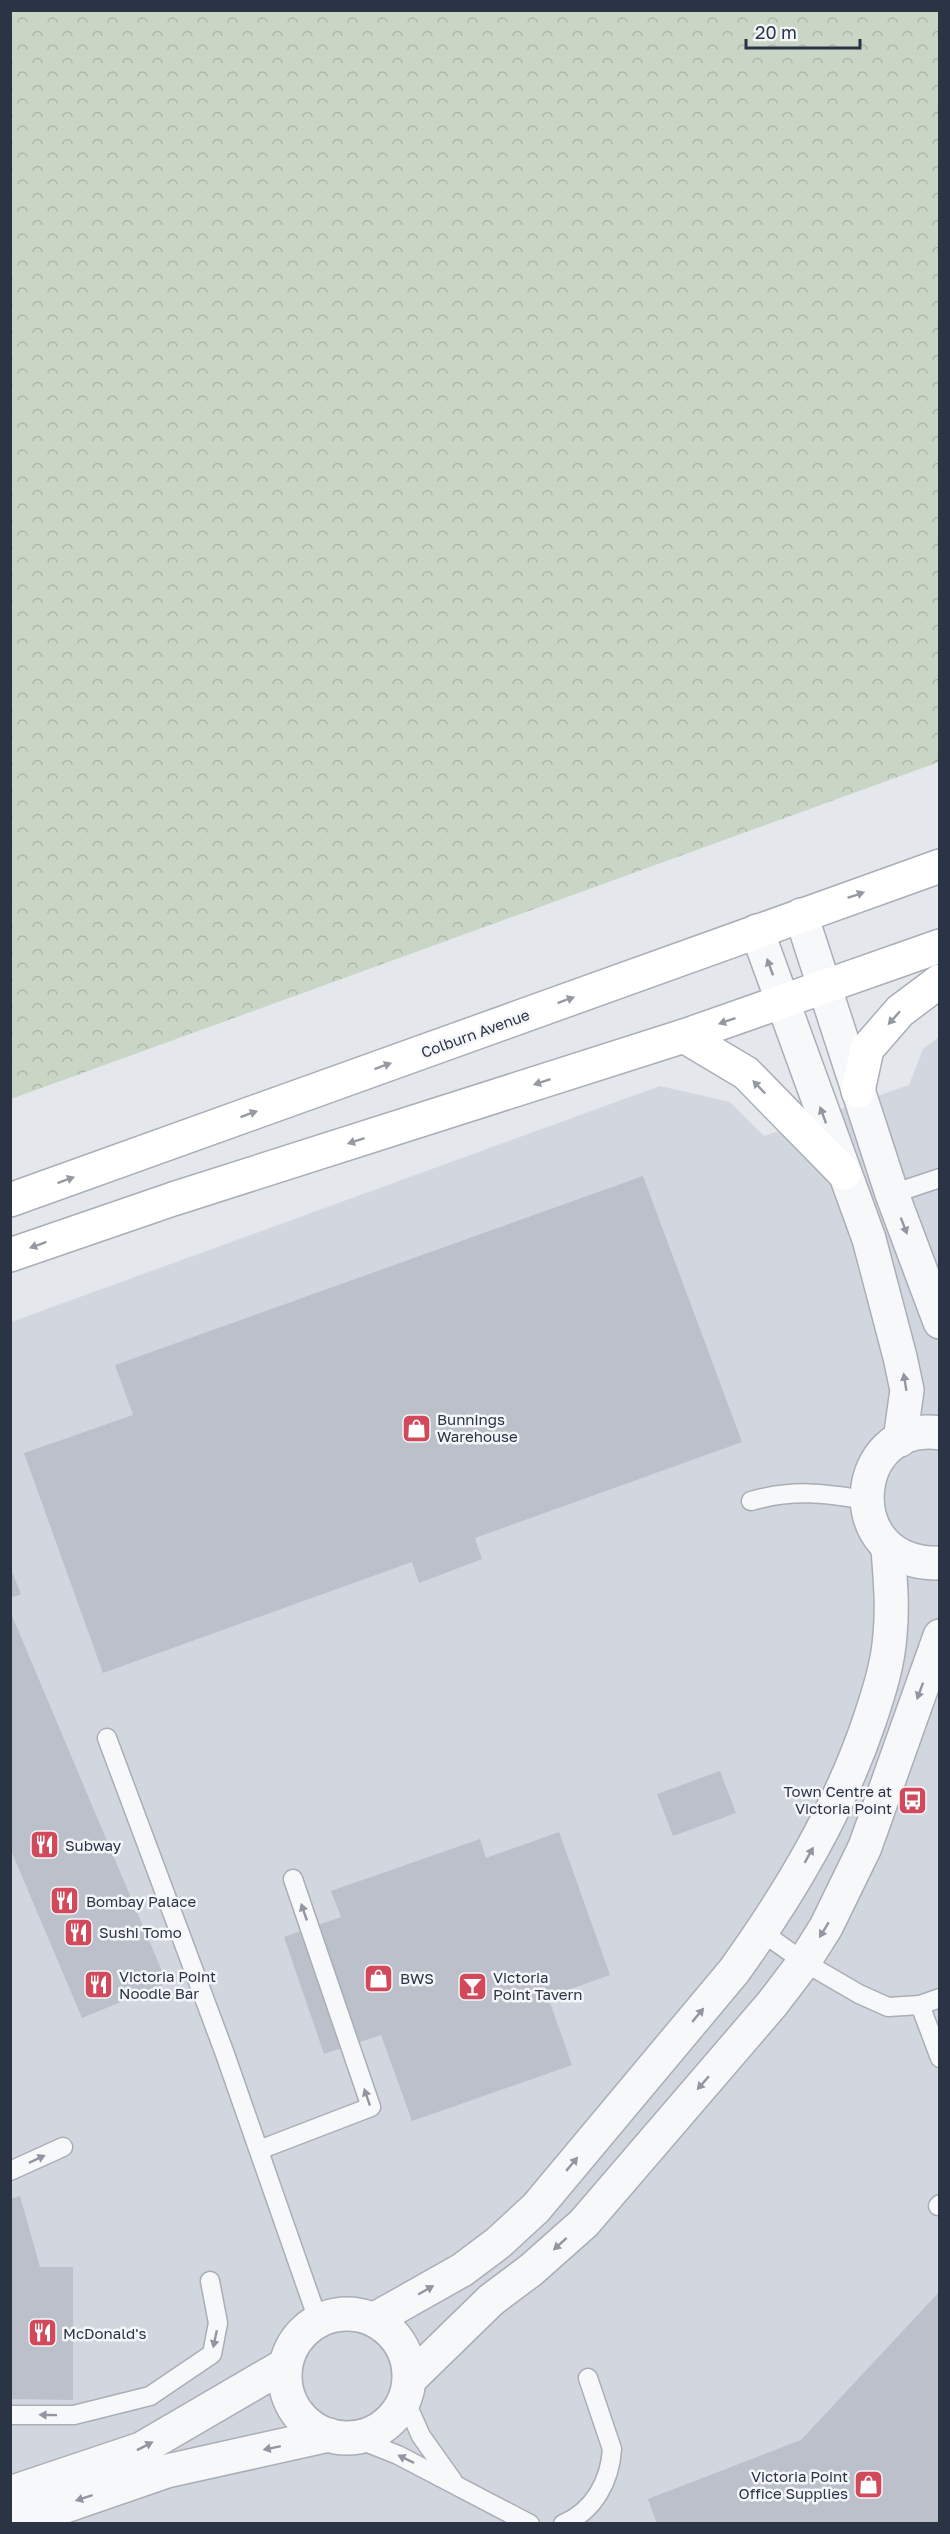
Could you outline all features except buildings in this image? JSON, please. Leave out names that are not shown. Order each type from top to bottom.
[{"type":"main road","name":"Colburn Avenue","points":[[10,1200],[939,866]]},
{"type":"main road","points":[[10,1255],[172,1199],[684,1036],[939,946]]},
{"type":"main road","points":[[858,1091],[867,1049],[900,1011],[939,981]]},
{"type":"main road","points":[[684,1036],[746,1073],[844,1173]]},
{"type":"street","points":[[801,915],[892,1194],[939,1322]]},
{"type":"street","points":[[756,931],[869,1239],[907,1390],[900,1440]]},
{"type":"street","points":[[939,1433],[917,1433],[900,1440],[886,1450],[874,1465],[867,1482],[866,1500],[869,1518],[877,1534],[888,1548],[905,1558],[925,1564],[939,1563]]},
{"type":"street","points":[[375,2319],[462,2270],[498,2243],[536,2208],[734,1971],[762,1932],[790,1889],[831,1817],[864,1738],[881,1684],[890,1637],[888,1548]]},
{"type":"street","points":[[13,2523],[167,2471],[376,2431],[393,2418],[407,2390],[491,2300],[531,2270],[584,2223],[772,2004],[804,1962],[826,1927],[865,1846],[939,1636]]},
{"type":"street","points":[[342,2437],[312,2428],[289,2400],[285,2382],[285,2365],[291,2347],[303,2332],[318,2320],[337,2314],[356,2314],[375,2319],[390,2330],[401,2344],[408,2361],[407,2390]]},
{"type":"street","points":[[10,2493],[141,2449],[285,2365]]},
{"type":"lane","points":[[892,1194],[939,1178]]},
{"type":"lane","points":[[751,1501],[776,1494],[817,1492],[866,1500]]},
{"type":"lane","points":[[107,1738],[259,2150],[318,2320]]},
{"type":"lane","points":[[259,2150],[371,2107],[293,1879]]},
{"type":"lane","points":[[762,1932],[804,1962],[859,1994],[888,2007],[920,2005],[939,1998]]},
{"type":"lane","points":[[920,2005],[939,2058]]},
{"type":"lane","points":[[10,2170],[63,2147]]},
{"type":"lane","points":[[10,2415],[74,2415],[150,2396],[159,2390],[212,2354],[218,2323],[210,2281]]},
{"type":"lane","points":[[563,2523],[578,2518],[604,2489],[611,2459],[612,2449],[588,2378]]},
{"type":"lane","points":[[407,2390],[421,2436],[455,2484]]},
{"type":"lane","points":[[342,2437],[398,2455],[530,2523]]},
{"type":"shaded area","points":[[939,1037],[939,2523],[11,2524],[11,1322],[660,1086],[730,1102],[764,1136],[909,1085],[923,1049]]},
{"type":"green space","points":[[11,10],[939,11],[939,762],[11,1099]]},
{"type":"place","name":"Bunnings Warehouse","points":[[416,1428]]},
{"type":"place","name":"Town Centre at Victoria Point","points":[[913,1800]]},
{"type":"place","name":"Subway","points":[[44,1845]]},
{"type":"place","name":"Bombay Palace","points":[[65,1901]]},
{"type":"place","name":"Sushi Tomo","points":[[78,1932]]},
{"type":"place","name":"BWS","points":[[379,1978]]},
{"type":"place","name":"Victoria Point Noodle Bar","points":[[98,1985]]},
{"type":"place","name":"Victoria Point Tavern","points":[[472,1986]]},
{"type":"place","name":"McDonald's","points":[[42,2333]]},
{"type":"place","name":"Victoria Point Office Supplies","points":[[869,2485]]}]
